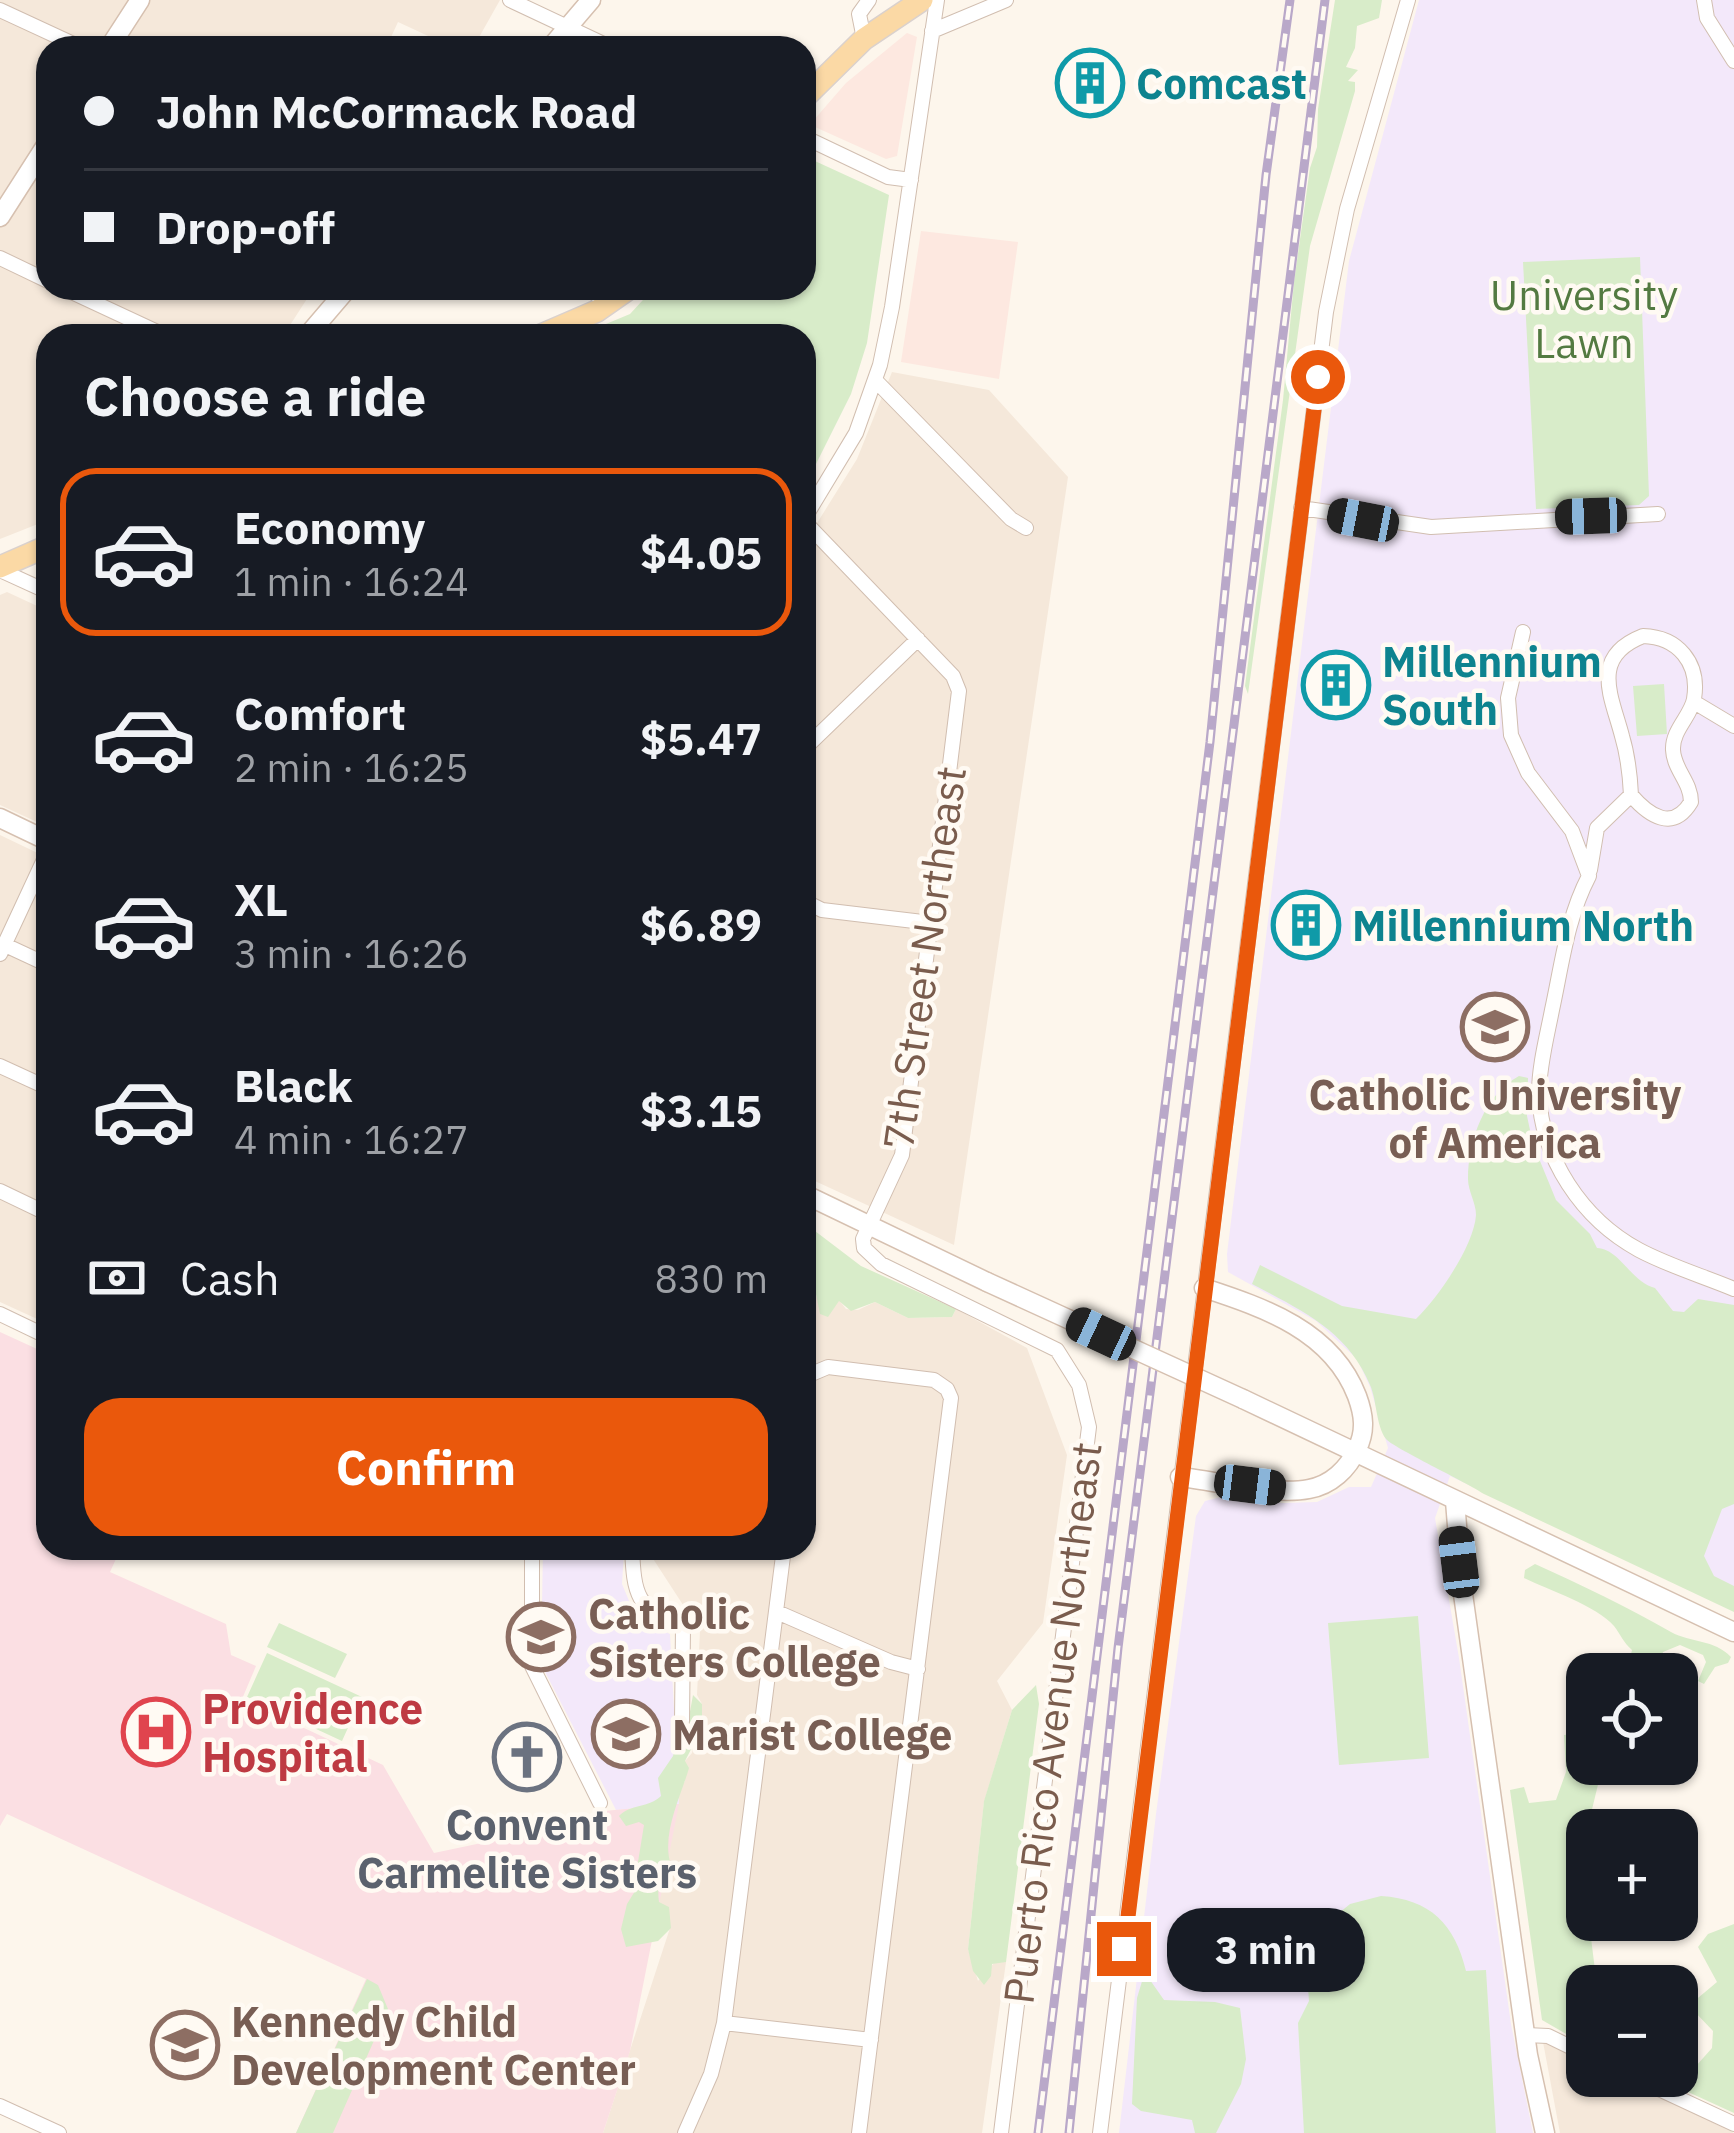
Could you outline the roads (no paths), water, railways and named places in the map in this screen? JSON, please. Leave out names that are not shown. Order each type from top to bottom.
[{"type":"main road","points":[[117,36],[140,0]]},
{"type":"main road","points":[[560,36],[591,0]]},
{"type":"main road","points":[[816,86],[864,39],[922,0]]},
{"type":"main road","points":[[0,217],[36,161]]},
{"type":"main road","points":[[317,324],[338,300]]},
{"type":"main road","points":[[565,324],[614,300]]},
{"type":"main road","points":[[0,568],[36,552]]},
{"type":"main road","points":[[0,818],[36,835]]},
{"type":"main road","points":[[816,1200],[1734,1631]]},
{"type":"main road","points":[[1180,1477],[1308,1490],[1328,1484],[1356,1453],[1363,1433],[1363,1414],[1350,1381],[1330,1351],[1291,1323],[1204,1288]]},
{"type":"main road","points":[[1455,1501],[1463,1593],[1526,2035],[1545,2133]]},
{"type":"street","points":[[510,0],[587,36]]},
{"type":"street","points":[[864,39],[859,14],[869,0]]},
{"type":"street","points":[[816,500],[850,445],[876,381],[889,329],[937,0]]},
{"type":"street","points":[[932,31],[1006,0]]},
{"type":"street","points":[[1100,2133],[1332,273],[1408,0]]},
{"type":"street","points":[[1704,0],[1707,18],[1734,61]]},
{"type":"street","points":[[0,10],[56,36]]},
{"type":"street","points":[[816,143],[888,177],[910,180]]},
{"type":"street","points":[[0,259],[36,276]]},
{"type":"street","points":[[89,300],[140,324]]},
{"type":"street","points":[[603,300],[608,304]]},
{"type":"street","points":[[876,381],[1011,519],[1026,528]]},
{"type":"street","points":[[1301,508],[1430,527],[1658,514]]},
{"type":"street","points":[[816,533],[918,639],[816,737]]},
{"type":"street","points":[[0,568],[36,586]]},
{"type":"street","points":[[1523,632],[1511,678],[1511,735],[1528,773],[1572,831],[1589,876]]},
{"type":"street","points":[[1643,636],[1666,640],[1693,667],[1694,702],[1680,725],[1673,751],[1691,792],[1688,810],[1678,818],[1661,819],[1631,795],[1629,762],[1609,700],[1608,678],[1613,659],[1643,636]]},
{"type":"street","name":"7th Street Northeast","points":[[869,1225],[902,1154],[958,686],[918,639]]},
{"type":"street","points":[[1694,702],[1734,726]]},
{"type":"street","points":[[1631,795],[1597,828],[1589,876],[1574,905],[1539,1087],[1545,1132],[1568,1185],[1612,1232],[1642,1251],[1734,1289]]},
{"type":"street","points":[[36,877],[2,950],[36,961]]},
{"type":"street","points":[[816,907],[931,923]]},
{"type":"street","points":[[0,1066],[36,1082]]},
{"type":"street","points":[[0,1191],[36,1208]]},
{"type":"street","name":"Puerto Rico Avenue Northeast","points":[[869,1225],[863,1239],[870,1258],[1057,1350],[1079,1385],[1088,1418],[1001,2133]]},
{"type":"street","points":[[0,1314],[36,1331]]},
{"type":"street","points":[[816,1372],[828,1367],[934,1380],[951,1398],[859,2133]]},
{"type":"street","points":[[532,1560],[532,1666],[600,1803]]},
{"type":"street","points":[[632,1560],[633,1582],[641,1601],[658,1617],[683,1626],[682,1721]]},
{"type":"street","points":[[685,2133],[711,2074],[724,2023],[783,1560]]},
{"type":"street","points":[[777,1612],[891,1662],[918,1669]]},
{"type":"street","points":[[724,2023],[871,2040]]},
{"type":"street","points":[[1526,2035],[1548,2036],[1566,2045]]},
{"type":"street","points":[[1676,2097],[1734,2124]]},
{"type":"street","points":[[0,2106],[58,2133]]},
{"type":"railway","points":[[1038,2133],[1210,742],[1266,175],[1290,0]]},
{"type":"railway","points":[[1069,2133],[1118,1648],[1325,0]]},
{"type":"place","name":"Comcast","points":[[1090,83]]},
{"type":"place","name":"Millennium South","points":[[1336,685]]},
{"type":"place","name":"Millennium North","points":[[1306,925]]},
{"type":"place","name":"Catholic University of America","points":[[1495,1027]]},
{"type":"place","name":"Catholic Sisters College","points":[[541,1637]]},
{"type":"place","name":"Providence Hospital","points":[[156,1732]]},
{"type":"place","name":"Marist College","points":[[626,1734]]},
{"type":"place","name":"Convent Carmelite Sisters","points":[[527,1757]]},
{"type":"place","name":"Kennedy Child Development Center","points":[[185,2045]]},
{"type":"park label","name":"University Lawn","points":[[1584,318]]}]
